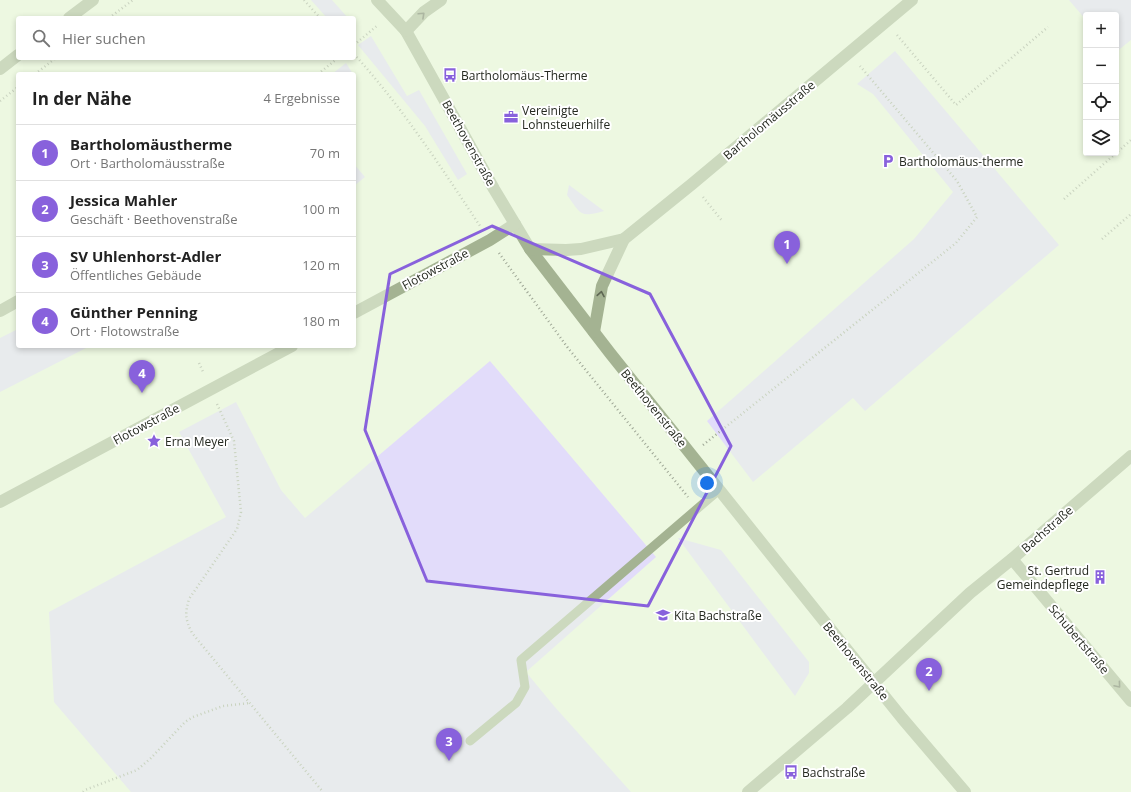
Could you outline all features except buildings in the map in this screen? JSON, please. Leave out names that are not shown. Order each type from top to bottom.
[{"type":"street","points":[[72,16],[93,0]]},
{"type":"street","name":"Beethovenstraße","points":[[377,0],[406,31],[530,249],[719,490],[902,718],[965,792]]},
{"type":"street","points":[[406,31],[424,12],[441,0]]},
{"type":"street","name":"Bartholomäusstraße","points":[[530,249],[581,249],[624,239],[912,0]]},
{"type":"street","points":[[0,69],[16,57]]},
{"type":"street","name":"Flotowstraße","points":[[356,312],[490,240],[515,224]]},
{"type":"street","name":"Bartholomäusstraße","points":[[594,332],[602,286],[624,239]]},
{"type":"street","points":[[0,311],[16,302]]},
{"type":"street","name":"Flotowstraße","points":[[0,502],[288,348]]},
{"type":"street","name":"Bachstraße","points":[[748,792],[847,708],[970,593],[1012,559],[1131,456]]},
{"type":"street","name":"Schubertstraße","points":[[1012,559],[1131,701]]},
{"type":"lane","points":[[470,741],[516,703],[524,687],[521,660],[719,490]]},
{"type":"path","points":[[112,16],[133,0]]},
{"type":"path","points":[[304,0],[318,16]]},
{"type":"path","points":[[356,43],[391,14]]},
{"type":"path","points":[[886,22],[956,105],[1048,27]]},
{"type":"path","points":[[692,454],[956,243],[977,217],[957,181],[849,52]]},
{"type":"path","points":[[356,56],[376,78],[419,135],[490,240],[568,348],[697,508]]},
{"type":"path","points":[[38,72],[53,60]]},
{"type":"path","points":[[320,72],[336,60]]},
{"type":"path","points":[[0,101],[16,89]]},
{"type":"path","points":[[1064,199],[1131,140]]},
{"type":"path","points":[[692,184],[722,222]]},
{"type":"path","points":[[1102,240],[1131,214]]},
{"type":"path","points":[[199,363],[234,441],[241,512],[237,529],[190,599],[186,611],[187,622],[192,633],[323,792]]},
{"type":"path","points":[[83,792],[137,770],[151,758],[185,722],[193,717],[223,706],[250,703]]},
{"type":"highlighted area","points":[[492,226],[650,294],[731,446],[648,606],[427,581],[365,430],[390,274]]},
{"type":"shaded area","points":[[311,0],[332,0],[346,16],[325,16]]},
{"type":"shaded area","points":[[1069,0],[1131,0],[1131,40],[1119,50],[1119,12],[1083,12],[1083,16]]},
{"type":"shaded area","points":[[371,36],[407,96],[419,90],[467,174],[458,180],[425,126],[358,45]]},
{"type":"shaded area","points":[[895,51],[1059,245],[865,411],[853,398],[753,482],[707,421],[914,239],[953,192],[873,94],[857,84]]},
{"type":"shaded area","points":[[346,63],[352,72],[335,72]]},
{"type":"shaded area","points":[[356,166],[365,177],[356,184]]},
{"type":"shaded area","points":[[569,185],[604,211],[590,214],[581,213],[567,195]]},
{"type":"shaded area","points":[[16,330],[16,348],[86,348],[0,392],[0,338]]},
{"type":"shaded area","points":[[490,361],[656,557],[526,672],[554,706],[631,792],[131,792],[54,702],[49,612],[226,517],[179,432],[236,402],[281,490],[305,518]]},
{"type":"shaded area","points":[[678,538],[721,550],[809,662],[809,673],[795,696]]},
{"type":"place","name":"Bartholomäus-Therme","points":[[450,75]]},
{"type":"place","name":"Vereinigte Lohnsteuerhilfe","points":[[511,117]]},
{"type":"place","name":"Bartholomäus-therme","points":[[888,161]]},
{"type":"place","name":"Bartholomäustherme","points":[[787,264]]},
{"type":"place","name":"Günther Penning","points":[[142,393]]},
{"type":"place","name":"Erna Meyer","points":[[154,441]]},
{"type":"place","name":"St. Gertrud Gemeindepflege","points":[[1100,577]]},
{"type":"place","name":"Kita Bachstraße","points":[[663,615]]},
{"type":"place","name":"Jessica Mahler","points":[[929,691]]},
{"type":"place","name":"SV Uhlenhorst-Adler","points":[[449,761]]},
{"type":"place","name":"Bachstraße","points":[[791,772]]}]
